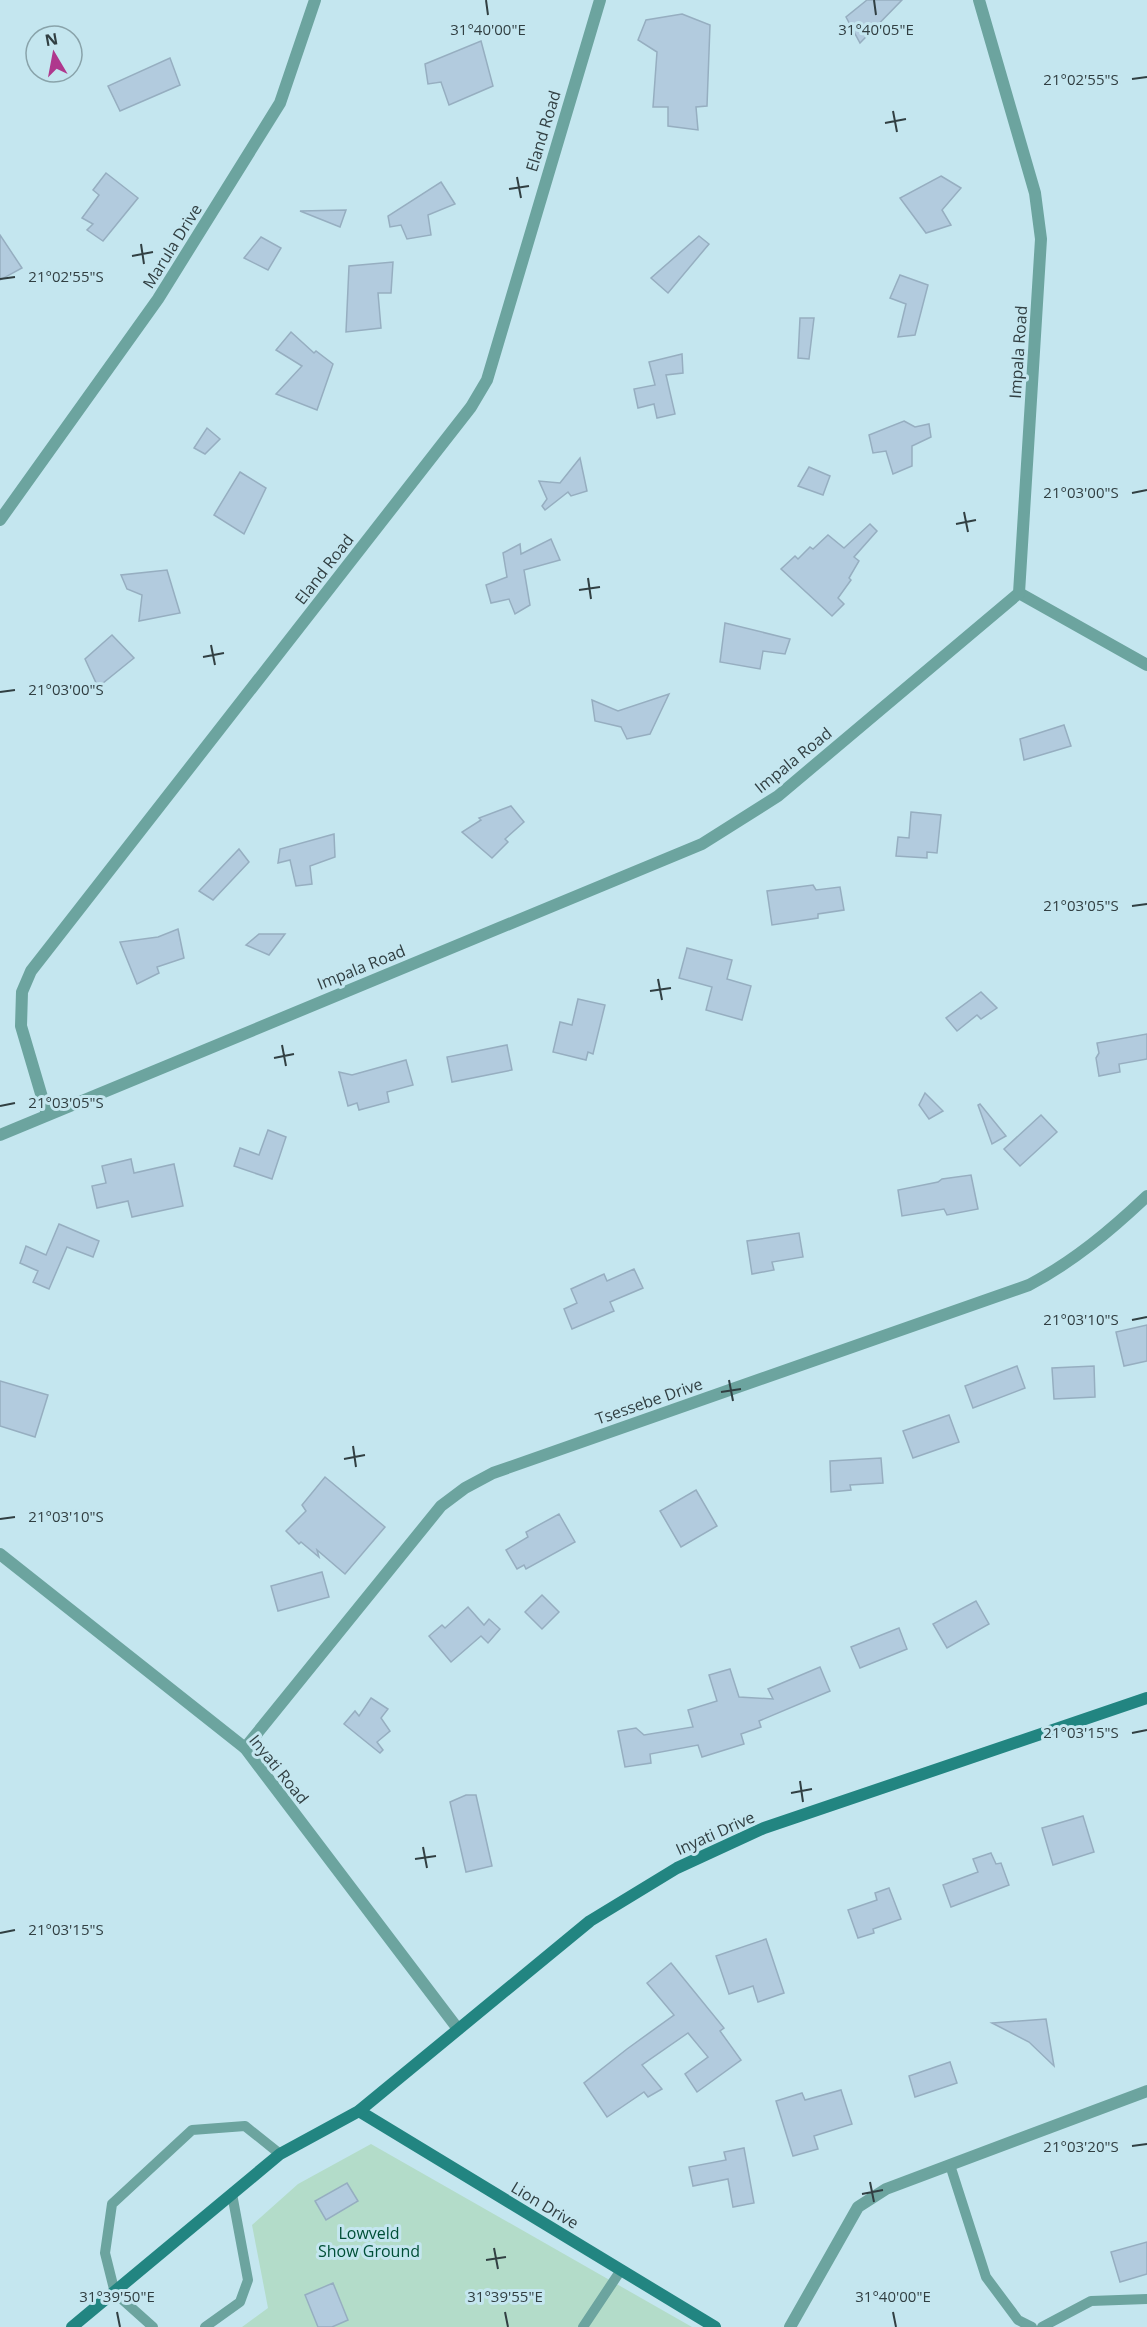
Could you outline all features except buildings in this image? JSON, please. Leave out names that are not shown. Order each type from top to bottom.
[{"type":"street","name":"Marula Drive","points":[[0,520],[158,299],[280,103],[315,0]]},
{"type":"street","name":"Eland Road","points":[[47,1114],[21,1026],[22,992],[31,972],[471,407],[487,380],[600,0]]},
{"type":"street","name":"Impala Road","points":[[0,1135],[702,844],[778,796],[1019,592],[1041,239],[1035,193],[979,0]]},
{"type":"street","points":[[1019,592],[1147,665]]},
{"type":"street","name":"Tsessebe Drive","points":[[245,1748],[441,1506],[465,1488],[493,1473],[1029,1285],[1060,1268],[1101,1238],[1147,1196]]},
{"type":"street","name":"Inyati Road","points":[[0,1554],[245,1748],[458,2029]]},
{"type":"street","name":"Inyati Drive","points":[[72,2327],[280,2154],[358,2111],[590,1921],[677,1868],[764,1828],[1147,1698]]},
{"type":"street","points":[[790,2327],[858,2207],[886,2189],[1147,2091]]},
{"type":"street","name":"Lion Drive","points":[[358,2111],[715,2327]]},
{"type":"lane","points":[[153,2327],[115,2293],[105,2253],[112,2204],[192,2130],[245,2126],[280,2154]]},
{"type":"lane","points":[[950,2165],[986,2277],[1018,2320],[1032,2327]]},
{"type":"lane","points":[[205,2327],[240,2302],[248,2280],[232,2194]]},
{"type":"lane","points":[[583,2327],[621,2270]]},
{"type":"lane","points":[[1042,2327],[1091,2301],[1147,2299]]},
{"type":"green space","name":"Lowveld Show Ground","points":[[371,2144],[692,2327],[242,2327],[268,2308],[252,2225],[298,2184]]}]
